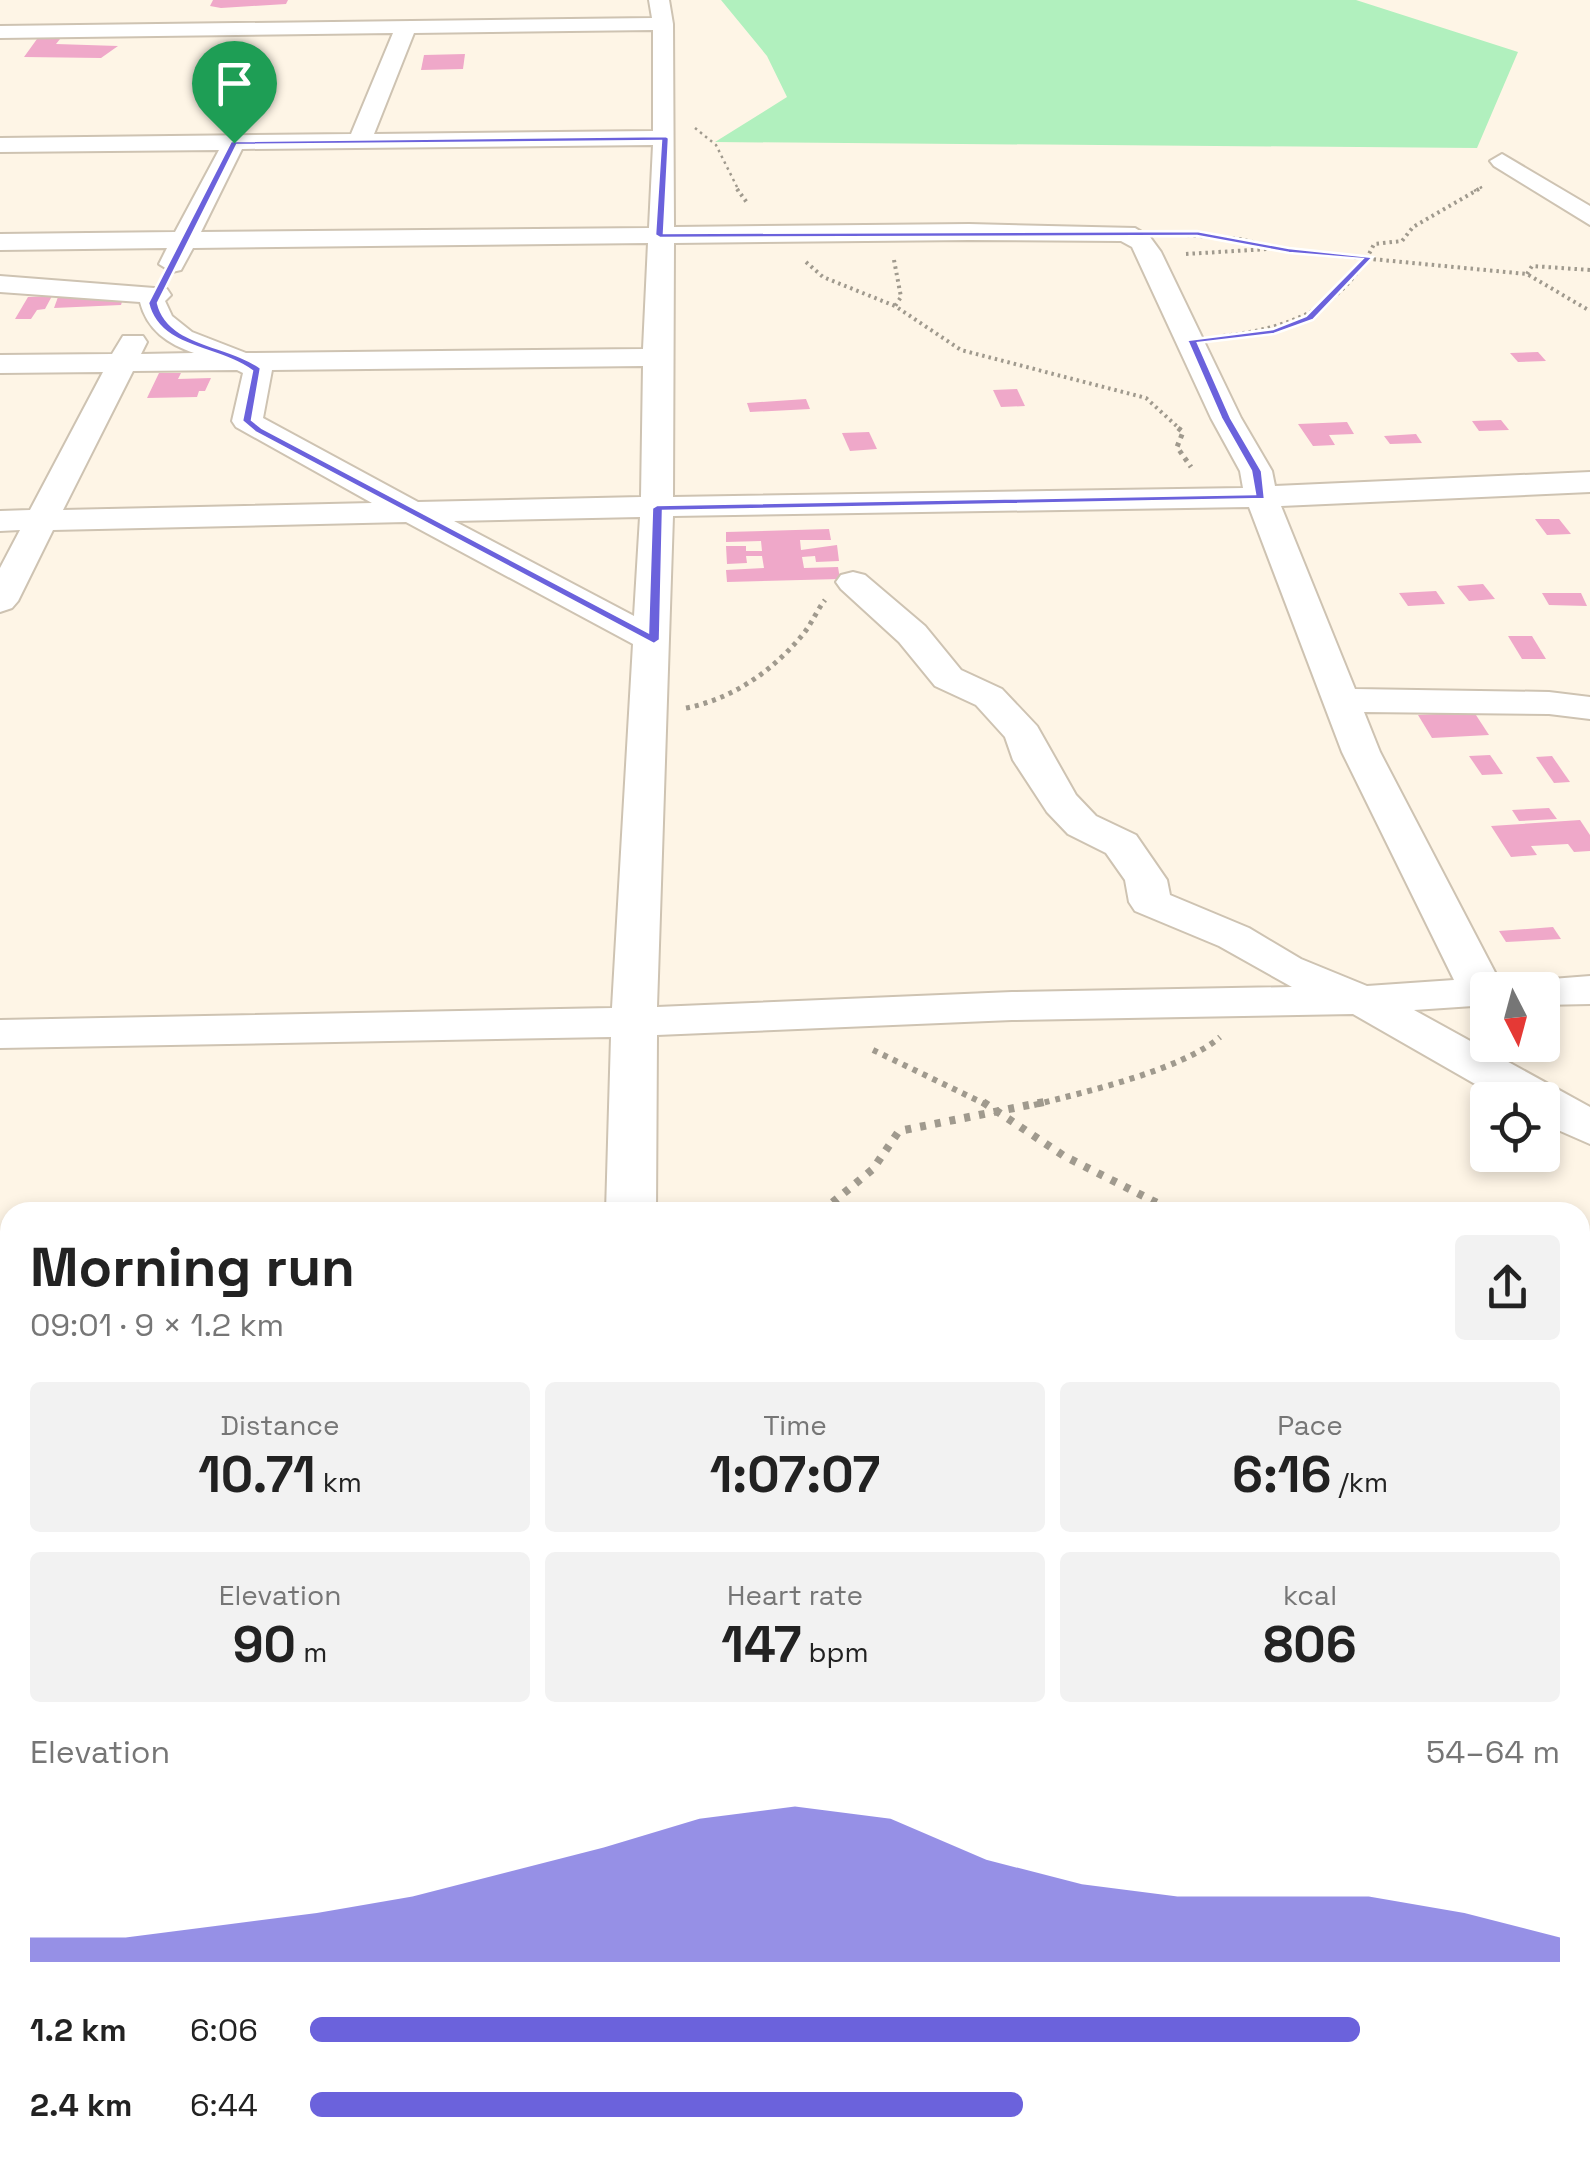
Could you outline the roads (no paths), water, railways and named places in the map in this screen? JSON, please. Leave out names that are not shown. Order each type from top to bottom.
[{"type":"street","points":[[0,32],[294,21],[406,27],[657,7],[673,131],[660,235],[654,640],[634,1022],[631,1202]]},
{"type":"street","points":[[360,140],[406,27]]},
{"type":"street","points":[[0,145],[673,131]]},
{"type":"street","points":[[0,601],[234,143]]},
{"type":"street","points":[[1502,161],[1590,216]]},
{"type":"street","points":[[0,242],[660,235],[1121,233],[1135,237],[1146,250],[1226,418],[1256,471],[1246,497],[1362,752],[1475,972]]},
{"type":"street","points":[[0,284],[155,299]]},
{"type":"street","points":[[155,299],[157,319],[171,332],[246,361],[258,370],[247,421],[654,640]]},
{"type":"street","points":[[0,364],[656,358]]},
{"type":"street","points":[[0,521],[1246,497],[1590,482]]},
{"type":"street","points":[[852,582],[928,650],[948,678],[989,698],[1023,734],[1033,760],[1061,803],[1082,825],[1120,844],[1146,880],[1150,902],[1234,936],[1284,968],[1362,1000],[1507,1082]]},
{"type":"street","points":[[1341,700],[1549,703],[1590,708]]},
{"type":"street","points":[[1560,990],[1590,990]]},
{"type":"street","points":[[0,1034],[634,1022],[1012,1006],[1362,1000],[1470,992]]},
{"type":"street","points":[[1560,1111],[1590,1128]]}]
